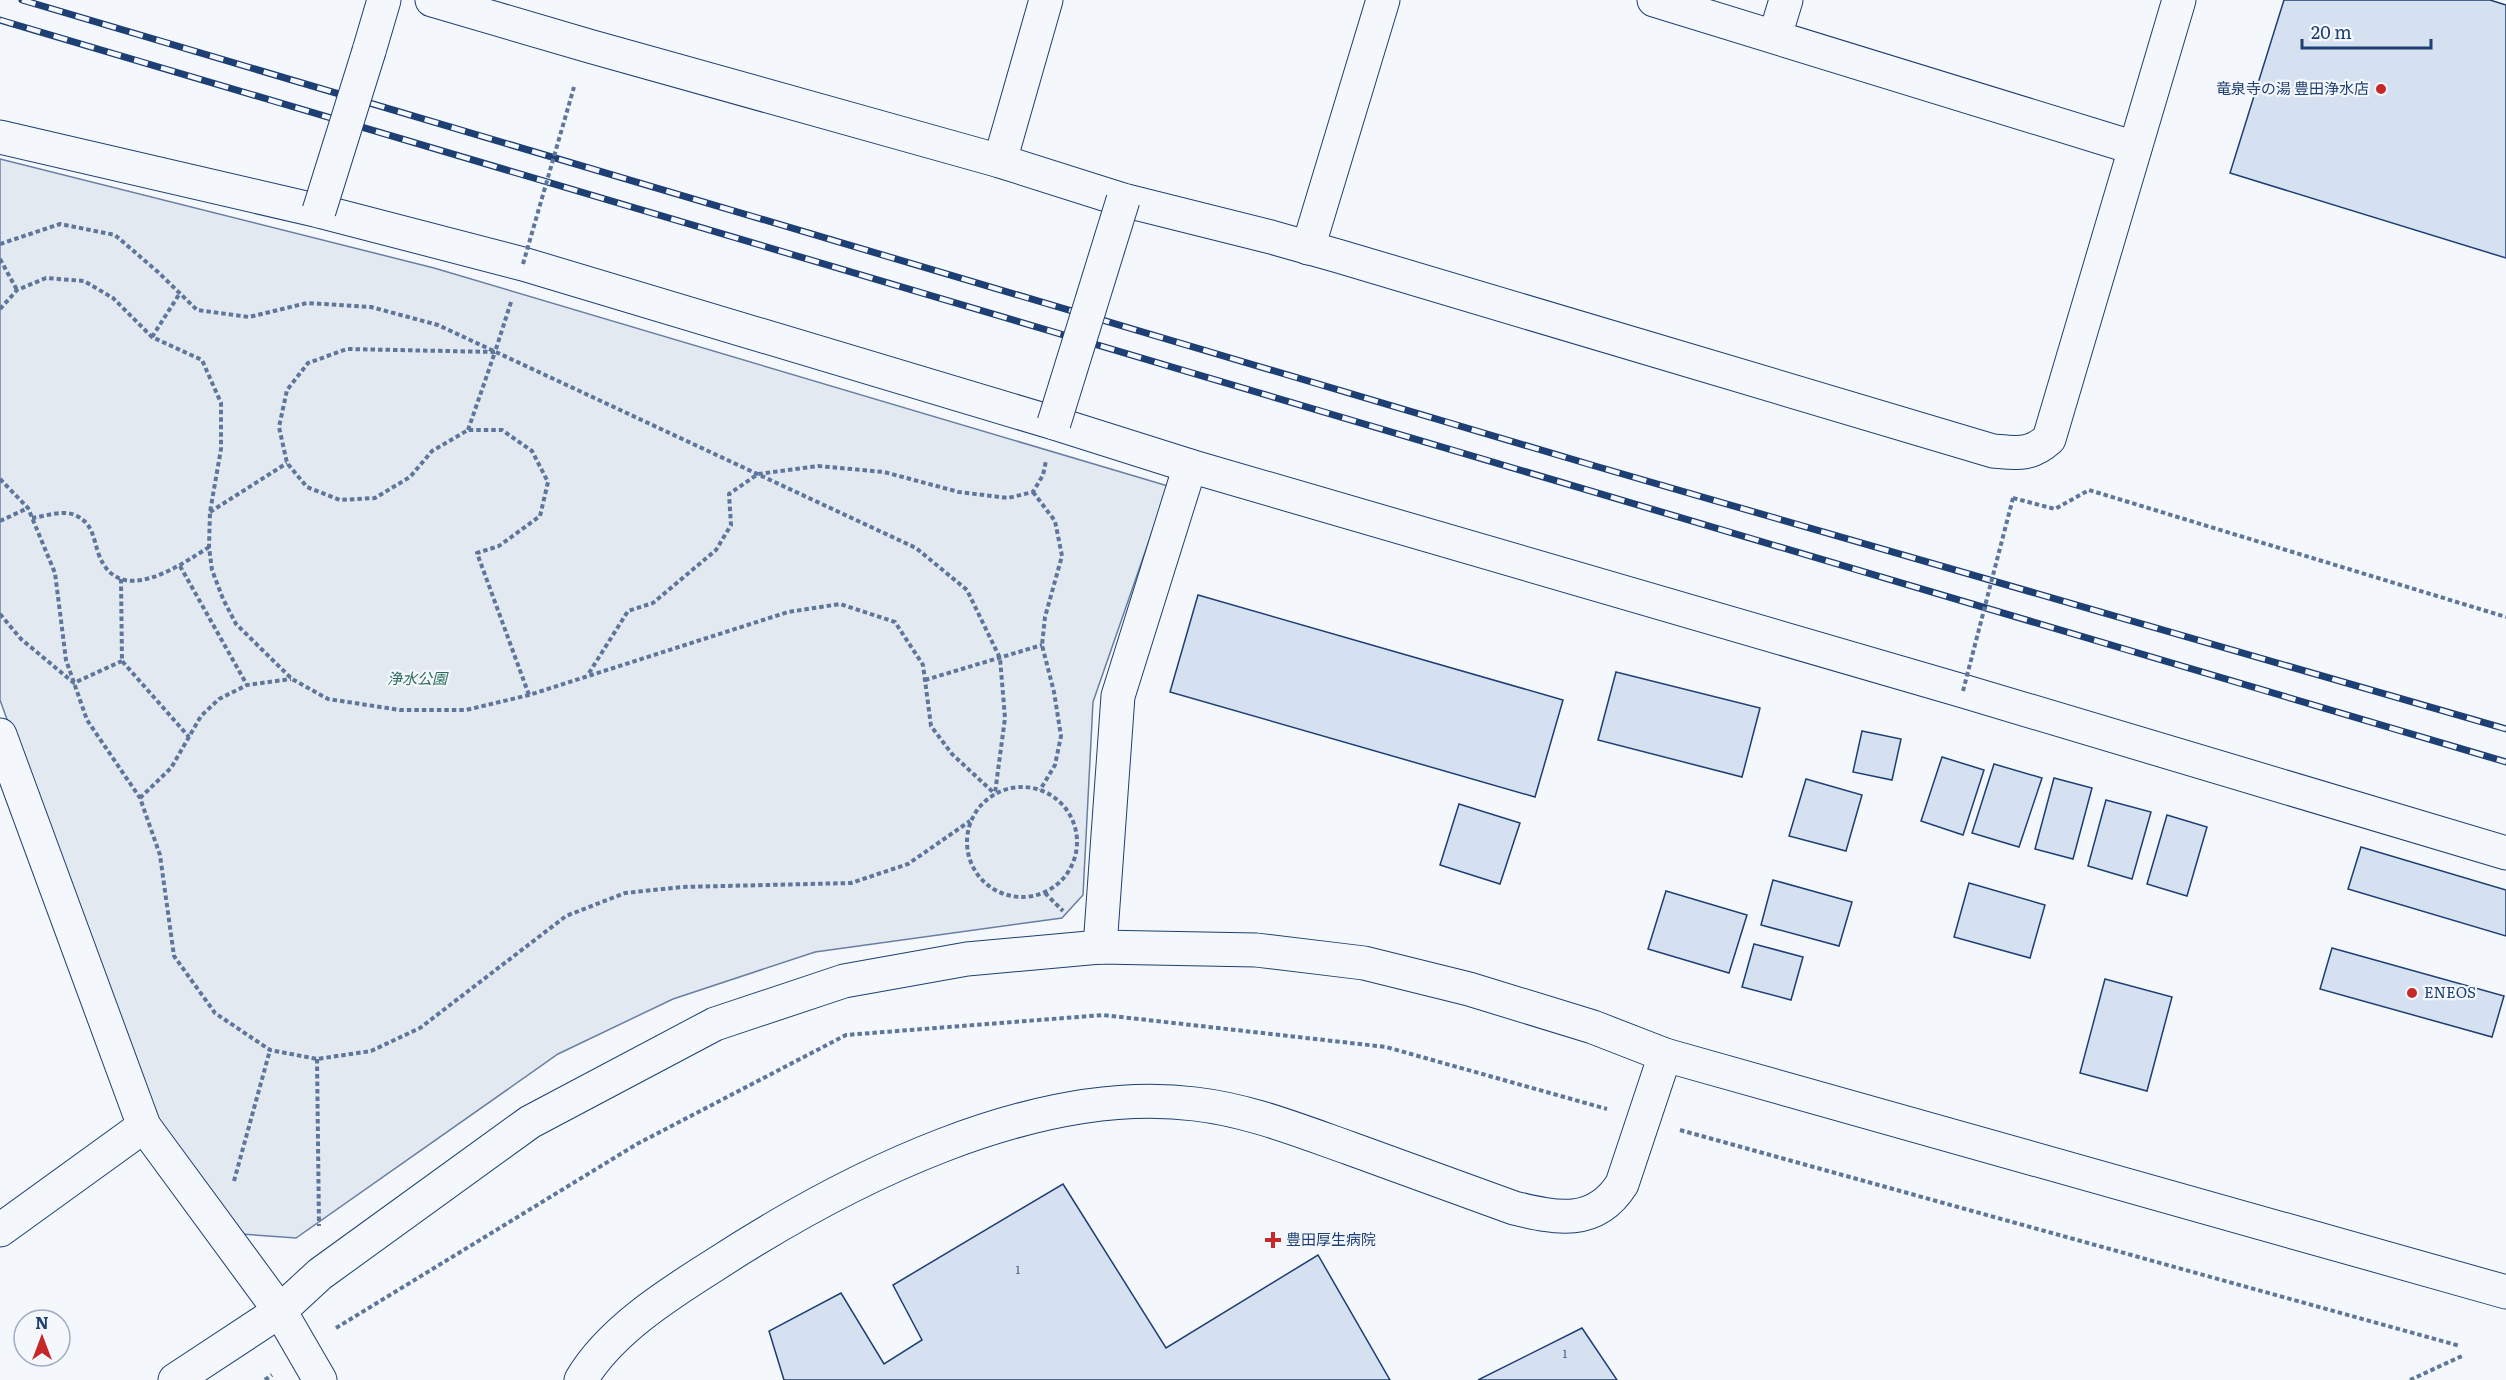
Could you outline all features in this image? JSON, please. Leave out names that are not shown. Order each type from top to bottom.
[{"type":"street","points":[[319,211],[384,0]]},
{"type":"street","points":[[432,0],[612,53],[1000,160],[1124,200],[1271,237],[1993,451],[2017,453],[2036,451],[2049,439],[2179,0]]},
{"type":"street","points":[[1000,160],[1046,0]]},
{"type":"street","points":[[1308,248],[1383,0]]},
{"type":"street","points":[[1654,0],[2135,148]]},
{"type":"street","points":[[1775,36],[1786,0]]},
{"type":"street","points":[[0,137],[319,211],[1054,423],[1190,466],[1963,691],[2506,853]]},
{"type":"street","points":[[1054,423],[1124,200]]},
{"type":"street","points":[[1100,947],[1118,696],[1190,466]]},
{"type":"street","points":[[0,735],[144,1126],[280,1311],[320,1380]]},
{"type":"street","points":[[175,1380],[280,1311],[320,1274],[531,1122],[715,1024],[844,981],[967,959],[1100,947],[1256,950],[1364,963],[1469,989],[1593,1027],[1665,1055],[2506,1292]]},
{"type":"street","points":[[581,1380],[608,1346],[660,1299],[758,1236],[821,1201],[929,1151],[980,1132],[1076,1108],[1128,1101],[1193,1103],[1223,1108],[1271,1120],[1514,1208],[1555,1218],[1586,1215],[1604,1205],[1615,1195],[1622,1184],[1665,1055]]},
{"type":"street","points":[[0,1230],[144,1126]]},
{"type":"path","points":[[521,269],[574,87]]},
{"type":"path","points":[[0,244],[60,224],[115,235],[197,310],[249,317],[308,303],[371,307],[438,325],[916,548],[967,590],[1000,658],[1005,718],[995,794]]},
{"type":"path","points":[[0,259],[17,290]]},
{"type":"path","points":[[0,309],[17,290],[46,278],[84,281],[113,298],[152,337],[202,360],[221,403],[221,449],[210,512],[209,547],[212,570],[236,624],[292,679],[328,699],[400,710],[466,710],[529,695],[588,674],[788,612],[840,604],[895,622],[923,665],[931,726],[952,754],[995,794]]},
{"type":"path","points":[[152,337],[180,293]]},
{"type":"path","points":[[468,430],[512,297]]},
{"type":"path","points":[[495,352],[347,349],[308,363],[287,390],[279,427],[287,463],[307,487],[340,500],[375,498],[410,477],[432,451],[468,430],[502,430],[532,451],[548,482],[540,516],[499,546],[477,553],[529,695]]},
{"type":"path","points":[[588,674],[628,611],[653,603],[716,550],[730,525],[729,495],[758,474],[818,466],[884,471],[959,492],[1008,498],[1033,492],[1043,475],[1054,423]]},
{"type":"path","points":[[210,512],[287,463]]},
{"type":"path","points":[[0,479],[28,508],[55,573],[66,660],[87,720],[140,798],[160,855],[174,956],[215,1013],[270,1050],[317,1059],[371,1051],[420,1028],[567,916],[626,893],[682,887],[851,883],[908,864],[970,821],[980,806],[995,794],[1012,788],[1030,787],[1062,802],[1072,818],[1077,834],[1077,852],[1071,869],[1060,883],[1045,893],[1028,897],[1009,896],[991,889],[978,876],[969,859],[967,840],[970,821]]},
{"type":"path","points":[[1963,691],[2013,498],[2055,509],[2089,490],[2506,617]]},
{"type":"path","points":[[1033,492],[1055,521],[1062,556],[1045,617],[1042,645],[1054,692],[1061,736],[1055,765],[1040,790]]},
{"type":"path","points":[[0,521],[28,508]]},
{"type":"path","points":[[32,518],[63,512],[77,515],[92,527],[99,556],[107,570],[121,579],[138,581],[155,578],[180,566],[209,547]]},
{"type":"path","points":[[180,566],[247,685]]},
{"type":"path","points":[[121,579],[122,661],[189,736]]},
{"type":"path","points":[[0,614],[21,639],[74,683]]},
{"type":"path","points":[[925,681],[1042,645]]},
{"type":"path","points":[[74,683],[122,661]]},
{"type":"path","points":[[140,798],[171,768],[201,716],[219,699],[247,685],[292,679]]},
{"type":"path","points":[[220,1231],[270,1050]]},
{"type":"path","points":[[317,1059],[320,1274]]},
{"type":"path","points":[[2410,1380],[2462,1356]]},
{"type":"green space","name":"浄水公園","points":[[0,159],[434,268],[1168,486],[1093,702],[1083,895],[1062,918],[815,952],[673,999],[558,1054],[296,1238],[241,1234],[148,1108],[0,700]]},
{"type":"building","name":"竜泉寺の湯 豊田浄水店","points":[[2284,0],[2490,0],[2506,5],[2506,258],[2230,173]]},
{"type":"building","points":[[1198,595],[1563,700],[1535,797],[1170,692]]},
{"type":"building","points":[[1616,672],[1760,708],[1742,777],[1598,740]]},
{"type":"building","points":[[1862,731],[1901,739],[1892,780],[1853,772]]},
{"type":"building","points":[[1942,757],[1984,770],[1963,835],[1921,821]]},
{"type":"building","points":[[1994,764],[2042,778],[2019,847],[1972,833]]},
{"type":"building","points":[[2054,778],[2092,788],[2073,859],[2035,849]]},
{"type":"building","points":[[1806,779],[1862,795],[1846,851],[1789,836]]},
{"type":"building","points":[[2106,800],[2151,812],[2132,879],[2088,866]]},
{"type":"building","points":[[1459,804],[1520,823],[1500,884],[1440,865]]},
{"type":"building","points":[[2167,815],[2207,827],[2187,896],[2147,884]]},
{"type":"building","points":[[2361,847],[2506,890],[2506,936],[2348,889]]},
{"type":"building","points":[[1773,880],[1852,902],[1839,946],[1761,925]]},
{"type":"building","points":[[1969,883],[2045,905],[2030,958],[1954,937]]},
{"type":"building","points":[[1666,891],[1747,915],[1729,973],[1648,949]]},
{"type":"building","points":[[1754,944],[1803,957],[1791,1000],[1742,987]]},
{"type":"building","name":"ENEOS","points":[[2332,948],[2504,996],[2492,1037],[2320,989]]},
{"type":"building","points":[[2105,979],[2172,997],[2147,1091],[2080,1073]]},
{"type":"building","name":"豊田厚生病院","points":[[1063,1184],[1166,1348],[1318,1255],[1390,1380],[784,1380],[769,1331],[841,1293],[884,1364],[922,1340],[893,1285]]},
{"type":"building","points":[[1582,1328],[1617,1380],[1478,1380]]},
{"type":"railway","points":[[22,0],[1595,466],[2506,729]]},
{"type":"railway","points":[[0,20],[2506,762]]},
{"type":"place","name":"竜泉寺の湯 豊田浄水店","points":[[2381,89]]},
{"type":"place","name":"ENEOS","points":[[2412,993]]},
{"type":"place","name":"豊田厚生病院","points":[[1273,1240]]}]
